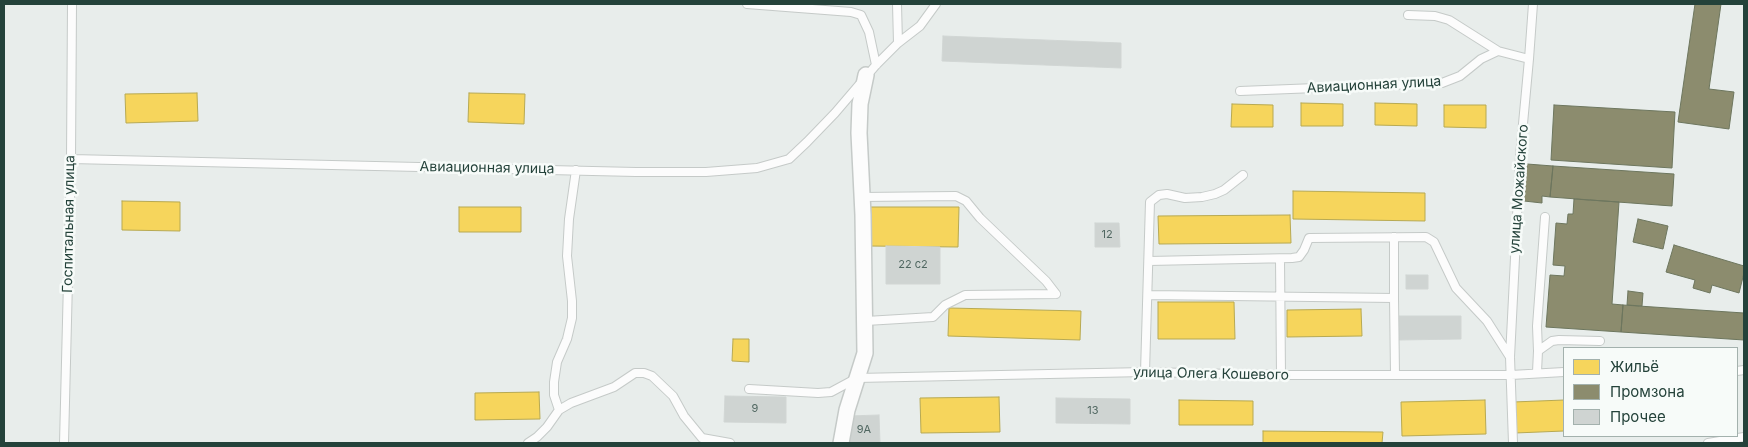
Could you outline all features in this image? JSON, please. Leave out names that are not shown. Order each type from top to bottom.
[{"type":"street","points":[[841,443],[847,410],[865,353],[866,321],[859,133],[860,104],[871,70]]},
{"type":"lane","name":"Госпитальная улица","points":[[64,443],[71,159],[72,4]]},
{"type":"lane","points":[[747,4],[850,12],[862,15],[869,32],[871,70]]},
{"type":"lane","points":[[897,4],[898,43]]},
{"type":"lane","name":"Авиационная улица","points":[[71,159],[706,172],[757,168],[789,159],[835,113],[871,70],[898,43],[920,26],[936,4]]},
{"type":"lane","name":"улица Можайского","points":[[1513,443],[1510,357],[1520,156],[1530,59],[1532,4]]},
{"type":"lane","points":[[1408,15],[1435,16],[1449,20],[1498,51],[1530,59]]},
{"type":"lane","name":"Авиационная улица","points":[[1240,92],[1442,83],[1460,76],[1481,59],[1498,51]]},
{"type":"lane","points":[[559,410],[554,395],[554,382],[557,362],[567,339],[572,318],[567,256],[569,219],[576,170]]},
{"type":"lane","points":[[1146,372],[1150,202],[1159,195],[1167,194],[1185,198],[1215,194],[1224,190],[1243,175]]},
{"type":"lane","points":[[862,197],[956,196],[966,201],[980,218],[1046,280],[1056,294],[965,295],[945,305],[933,317],[866,321]]},
{"type":"lane","points":[[1537,372],[1538,326],[1546,217]]},
{"type":"lane","points":[[1149,260],[1300,257],[1309,238],[1426,237],[1434,242],[1456,288],[1488,321],[1510,357]]},
{"type":"lane","points":[[1394,238],[1395,374]]},
{"type":"lane","points":[[1280,258],[1281,375]]},
{"type":"lane","points":[[1148,296],[1394,298]]},
{"type":"lane","points":[[1538,351],[1552,341],[1600,340]]},
{"type":"lane","name":"улица Олега Кошевого","points":[[857,378],[1146,372],[1281,375],[1511,375],[1563,372]]},
{"type":"lane","points":[[528,443],[537,438],[559,410],[571,403],[614,387],[635,373],[644,373],[652,376],[673,396],[684,416],[702,438],[730,443]]},
{"type":"lane","points":[[749,389],[831,392],[857,378]]},
{"type":"lane","points":[[1708,443],[1744,437]]},
{"type":"building: Жильё","points":[[197,93],[198,121],[126,123],[125,94]]},
{"type":"building: Жильё","points":[[469,93],[525,94],[524,124],[468,122]]},
{"type":"building: Жильё","points":[[1301,103],[1343,104],[1343,126],[1301,126]]},
{"type":"building: Жильё","points":[[1375,103],[1417,104],[1417,126],[1375,125]]},
{"type":"building: Жильё","points":[[1232,104],[1273,105],[1273,127],[1231,127]]},
{"type":"building: Жильё","points":[[1444,105],[1486,105],[1486,128],[1444,127]]},
{"type":"building: Жильё","points":[[1293,191],[1425,193],[1425,221],[1293,219]]},
{"type":"building: Жильё","points":[[122,201],[180,202],[180,231],[122,230]]},
{"type":"building: Жильё","points":[[459,207],[521,207],[521,232],[459,232]]},
{"type":"building: Жильё","points":[[869,207],[959,207],[958,247],[869,246]]},
{"type":"building: Жильё","points":[[1290,215],[1291,243],[1159,244],[1158,216]]},
{"type":"building: Жильё","points":[[1158,302],[1234,302],[1235,339],[1158,339]]},
{"type":"building: Жильё","points":[[949,308],[1081,311],[1080,340],[948,336]]},
{"type":"building: Жильё","points":[[1361,309],[1362,336],[1287,337],[1287,310]]},
{"type":"building: Жильё","points":[[733,339],[749,339],[749,362],[732,361]]},
{"type":"building: Жильё","points":[[539,392],[540,419],[475,420],[475,393]]},
{"type":"building: Жильё","points":[[999,397],[1000,432],[921,433],[920,398]]},
{"type":"building: Жильё","points":[[1179,400],[1253,401],[1253,425],[1179,425]]},
{"type":"building: Жильё","points":[[1485,400],[1486,434],[1402,436],[1401,402]]},
{"type":"building: Жильё","points":[[1563,400],[1563,431],[1515,433],[1513,402]]},
{"type":"building: Жильё","points":[[1263,431],[1383,432],[1382,443],[1263,443]]},
{"type":"building: Промзона","points":[[1695,4],[1721,4],[1709,89],[1734,92],[1729,129],[1678,122]]},
{"type":"building: Промзона","points":[[1554,105],[1675,112],[1672,168],[1551,160]]},
{"type":"building: Промзона","points":[[1527,164],[1553,166],[1550,197],[1542,196],[1542,203],[1524,201]]},
{"type":"building: Промзона","points":[[1553,166],[1674,174],[1672,206],[1550,197]]},
{"type":"building: Промзона","points":[[1574,199],[1619,202],[1612,304],[1623,305],[1621,332],[1546,327],[1550,275],[1564,276],[1565,266],[1553,265],[1556,223],[1567,224],[1568,214],[1573,214]]},
{"type":"building: Промзона","points":[[1638,219],[1668,226],[1663,249],[1633,242]]},
{"type":"building: Промзона","points":[[1674,245],[1744,266],[1739,293],[1712,285],[1710,293],[1693,288],[1695,280],[1666,272]]},
{"type":"building: Промзона","points":[[1628,291],[1643,293],[1642,306],[1627,305]]},
{"type":"building: Промзона","points":[[1623,305],[1744,313],[1744,340],[1621,332]]},
{"type":"building: Прочее","points":[[943,36],[1121,43],[1121,68],[942,61]]},
{"type":"building: Прочее","points":[[1095,223],[1119,223],[1120,247],[1095,247]]},
{"type":"building: Прочее","points":[[886,246],[940,247],[940,284],[886,284]]},
{"type":"building: Прочее","points":[[1406,275],[1428,275],[1428,289],[1406,289]]},
{"type":"building: Прочее","points":[[1399,316],[1461,316],[1461,339],[1399,340]]},
{"type":"building: Прочее","points":[[725,396],[786,397],[786,423],[724,422]]},
{"type":"building: Прочее","points":[[1056,398],[1130,399],[1130,424],[1056,423]]},
{"type":"building: Прочее","points":[[879,415],[880,443],[849,443],[848,416]]}]
